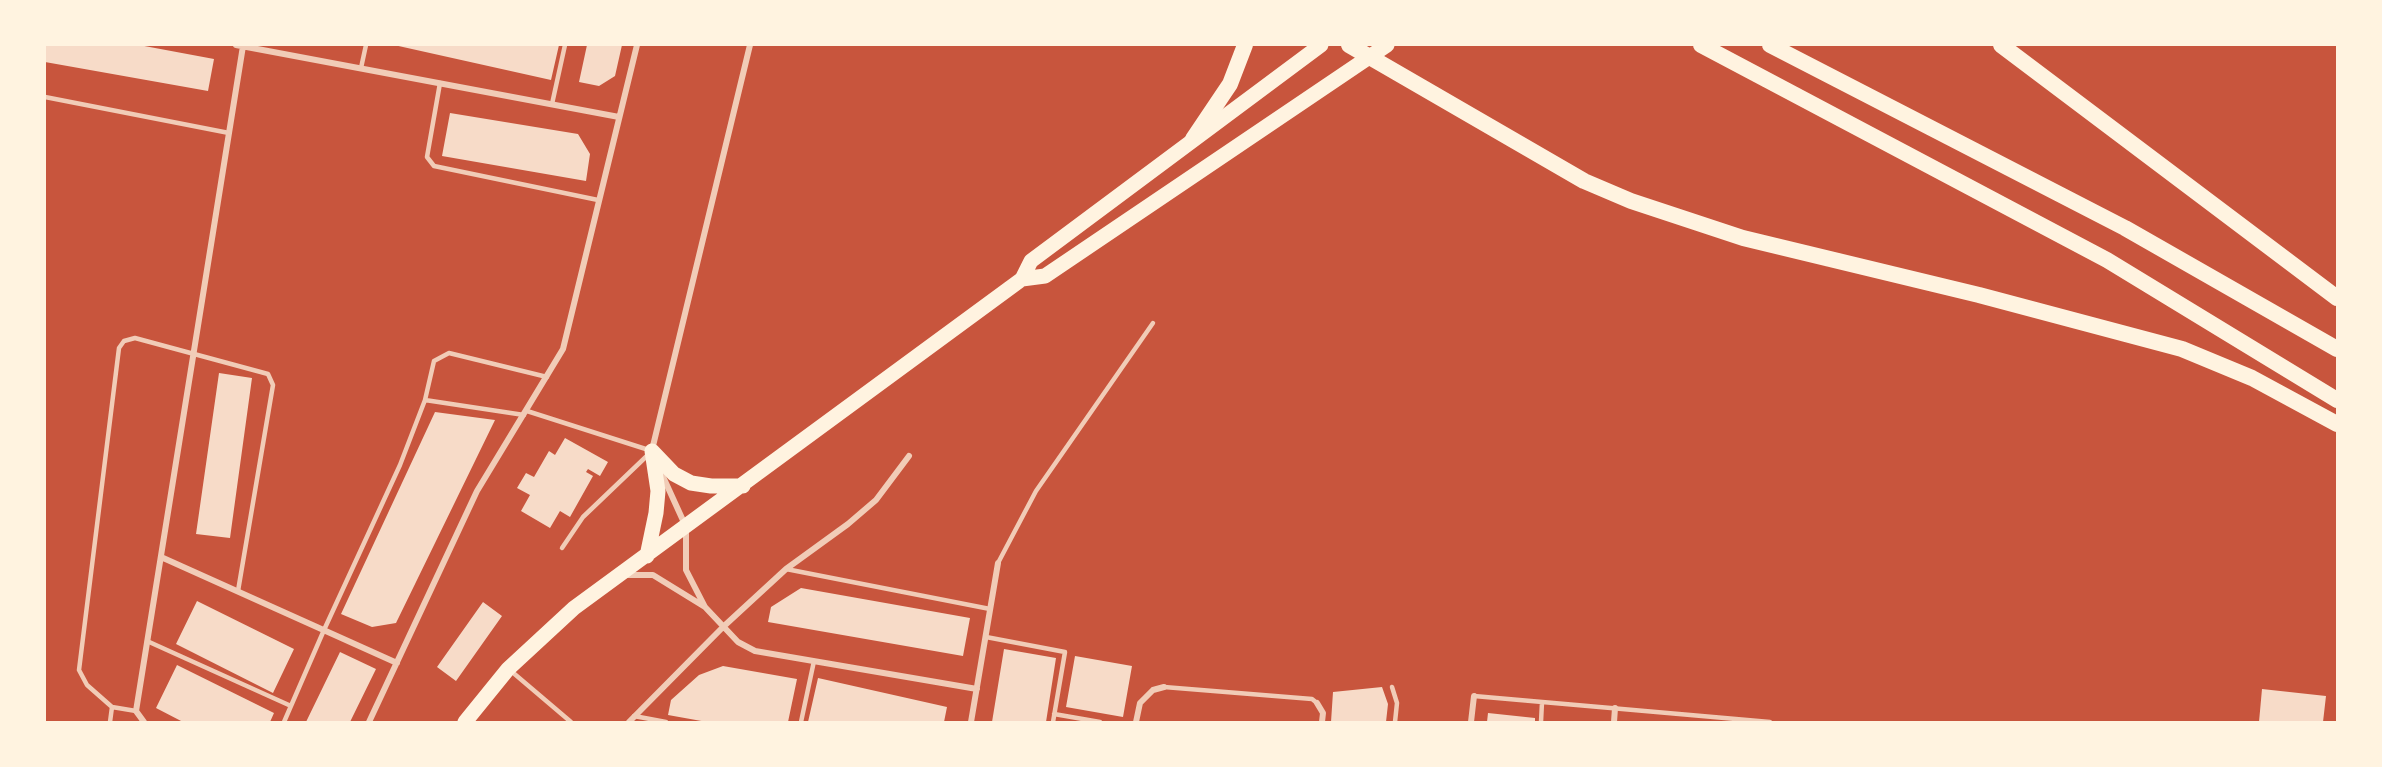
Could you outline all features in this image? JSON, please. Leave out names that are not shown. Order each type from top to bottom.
[{"type":"highway","points":[[1193,139],[1230,84],[1245,45]]},
{"type":"highway","points":[[1349,45],[1584,181],[1631,201],[1743,238],[2182,349],[2252,378],[2337,424]]},
{"type":"highway","points":[[1701,45],[2107,260],[2337,400]]},
{"type":"highway","points":[[1770,45],[2125,228],[2337,349]]},
{"type":"highway","points":[[2001,45],[2337,298]]},
{"type":"main road","points":[[1022,279],[1030,261],[1321,45]]},
{"type":"main road","points":[[465,722],[508,669],[574,608],[1022,279],[1045,276],[1386,45]]},
{"type":"main road","points":[[652,451],[674,474],[691,483],[711,486],[743,486]]},
{"type":"main road","points":[[647,556],[658,491],[652,451]]},
{"type":"street","points":[[369,722],[477,491],[548,378],[563,349],[637,45]]},
{"type":"street","points":[[750,45],[652,451],[686,527],[686,570],[705,607],[738,642],[755,651],[977,689]]},
{"type":"street","points":[[144,722],[136,711],[229,133],[239,46],[619,117]]},
{"type":"street","points":[[629,722],[723,627],[786,569],[848,524],[876,500],[909,456]]},
{"type":"street","points":[[161,557],[397,663]]},
{"type":"street","points":[[971,722],[998,563]]},
{"type":"street","points":[[619,575],[653,575],[705,607]]},
{"type":"street","points":[[1137,722],[1140,703],[1153,690],[1164,687]]},
{"type":"street","points":[[1471,722],[1474,696]]},
{"type":"street","points":[[1317,703],[1323,713],[1322,722]]},
{"type":"street","points":[[1614,722],[1615,708]]},
{"type":"lane","points":[[361,68],[366,45]]},
{"type":"lane","points":[[552,104],[565,45]]},
{"type":"lane","points":[[440,83],[427,157],[434,166],[598,200]]},
{"type":"lane","points":[[45,97],[229,133]]},
{"type":"lane","points":[[998,563],[1036,491],[1153,324]]},
{"type":"lane","points":[[136,711],[112,707],[87,685],[79,670],[119,348],[124,341],[135,338],[268,374],[273,385],[238,591]]},
{"type":"lane","points":[[284,722],[400,465],[425,400],[434,361],[449,353],[548,378]]},
{"type":"lane","points":[[425,400],[526,413],[652,451],[583,517],[562,548]]},
{"type":"lane","points":[[786,569],[990,609]]},
{"type":"lane","points":[[986,637],[1065,652],[1053,722]]},
{"type":"lane","points":[[147,641],[291,706]]},
{"type":"lane","points":[[801,722],[814,661]]},
{"type":"lane","points":[[508,669],[571,722]]},
{"type":"lane","points":[[1164,687],[1312,699],[1317,703]]},
{"type":"lane","points":[[1392,687],[1397,703],[1395,722]]},
{"type":"lane","points":[[1474,696],[1770,722]]},
{"type":"lane","points":[[1541,722],[1542,702]]},
{"type":"lane","points":[[111,722],[112,707]]},
{"type":"lane","points":[[1054,714],[1100,722]]},
{"type":"lane","points":[[1687,715],[1687,722]]},
{"type":"lane","points":[[634,716],[666,722]]},
{"type":"building","points":[[45,45],[139,45],[214,59],[208,91],[45,62]]},
{"type":"building","points":[[394,45],[559,45],[551,80]]},
{"type":"building","points":[[587,45],[622,45],[615,76],[599,86],[579,82]]},
{"type":"building","points":[[450,113],[578,134],[590,154],[586,181],[442,156]]},
{"type":"building","points":[[219,373],[252,378],[230,538],[196,534]]},
{"type":"building","points":[[435,412],[495,420],[396,623],[372,627],[341,614]]},
{"type":"building","points":[[565,438],[608,462],[600,476],[588,469],[586,472],[593,476],[570,517],[560,511],[550,528],[521,511],[530,495],[517,488],[526,473],[534,477],[549,451],[555,455]]},
{"type":"building","points":[[801,588],[970,618],[963,656],[768,622],[771,607]]},
{"type":"building","points":[[197,601],[294,649],[273,693],[176,644]]},
{"type":"building","points":[[483,602],[502,616],[456,681],[437,667]]},
{"type":"building","points":[[1004,649],[1056,658],[1046,722],[992,722]]},
{"type":"building","points":[[340,652],[376,669],[350,722],[306,722]]},
{"type":"building","points":[[1075,656],[1132,666],[1123,717],[1066,707]]},
{"type":"building","points":[[177,665],[274,713],[270,722],[183,722],[156,708]]},
{"type":"building","points":[[723,666],[797,679],[788,722],[707,722],[668,715],[671,700],[699,675]]},
{"type":"building","points":[[818,678],[947,707],[944,722],[808,722]]},
{"type":"building","points":[[1382,687],[1388,704],[1386,722],[1331,722],[1333,692]]},
{"type":"building","points":[[2262,689],[2326,696],[2323,722],[2259,722]]},
{"type":"building","points":[[1488,713],[1535,718],[1535,722],[1487,722]]}]
